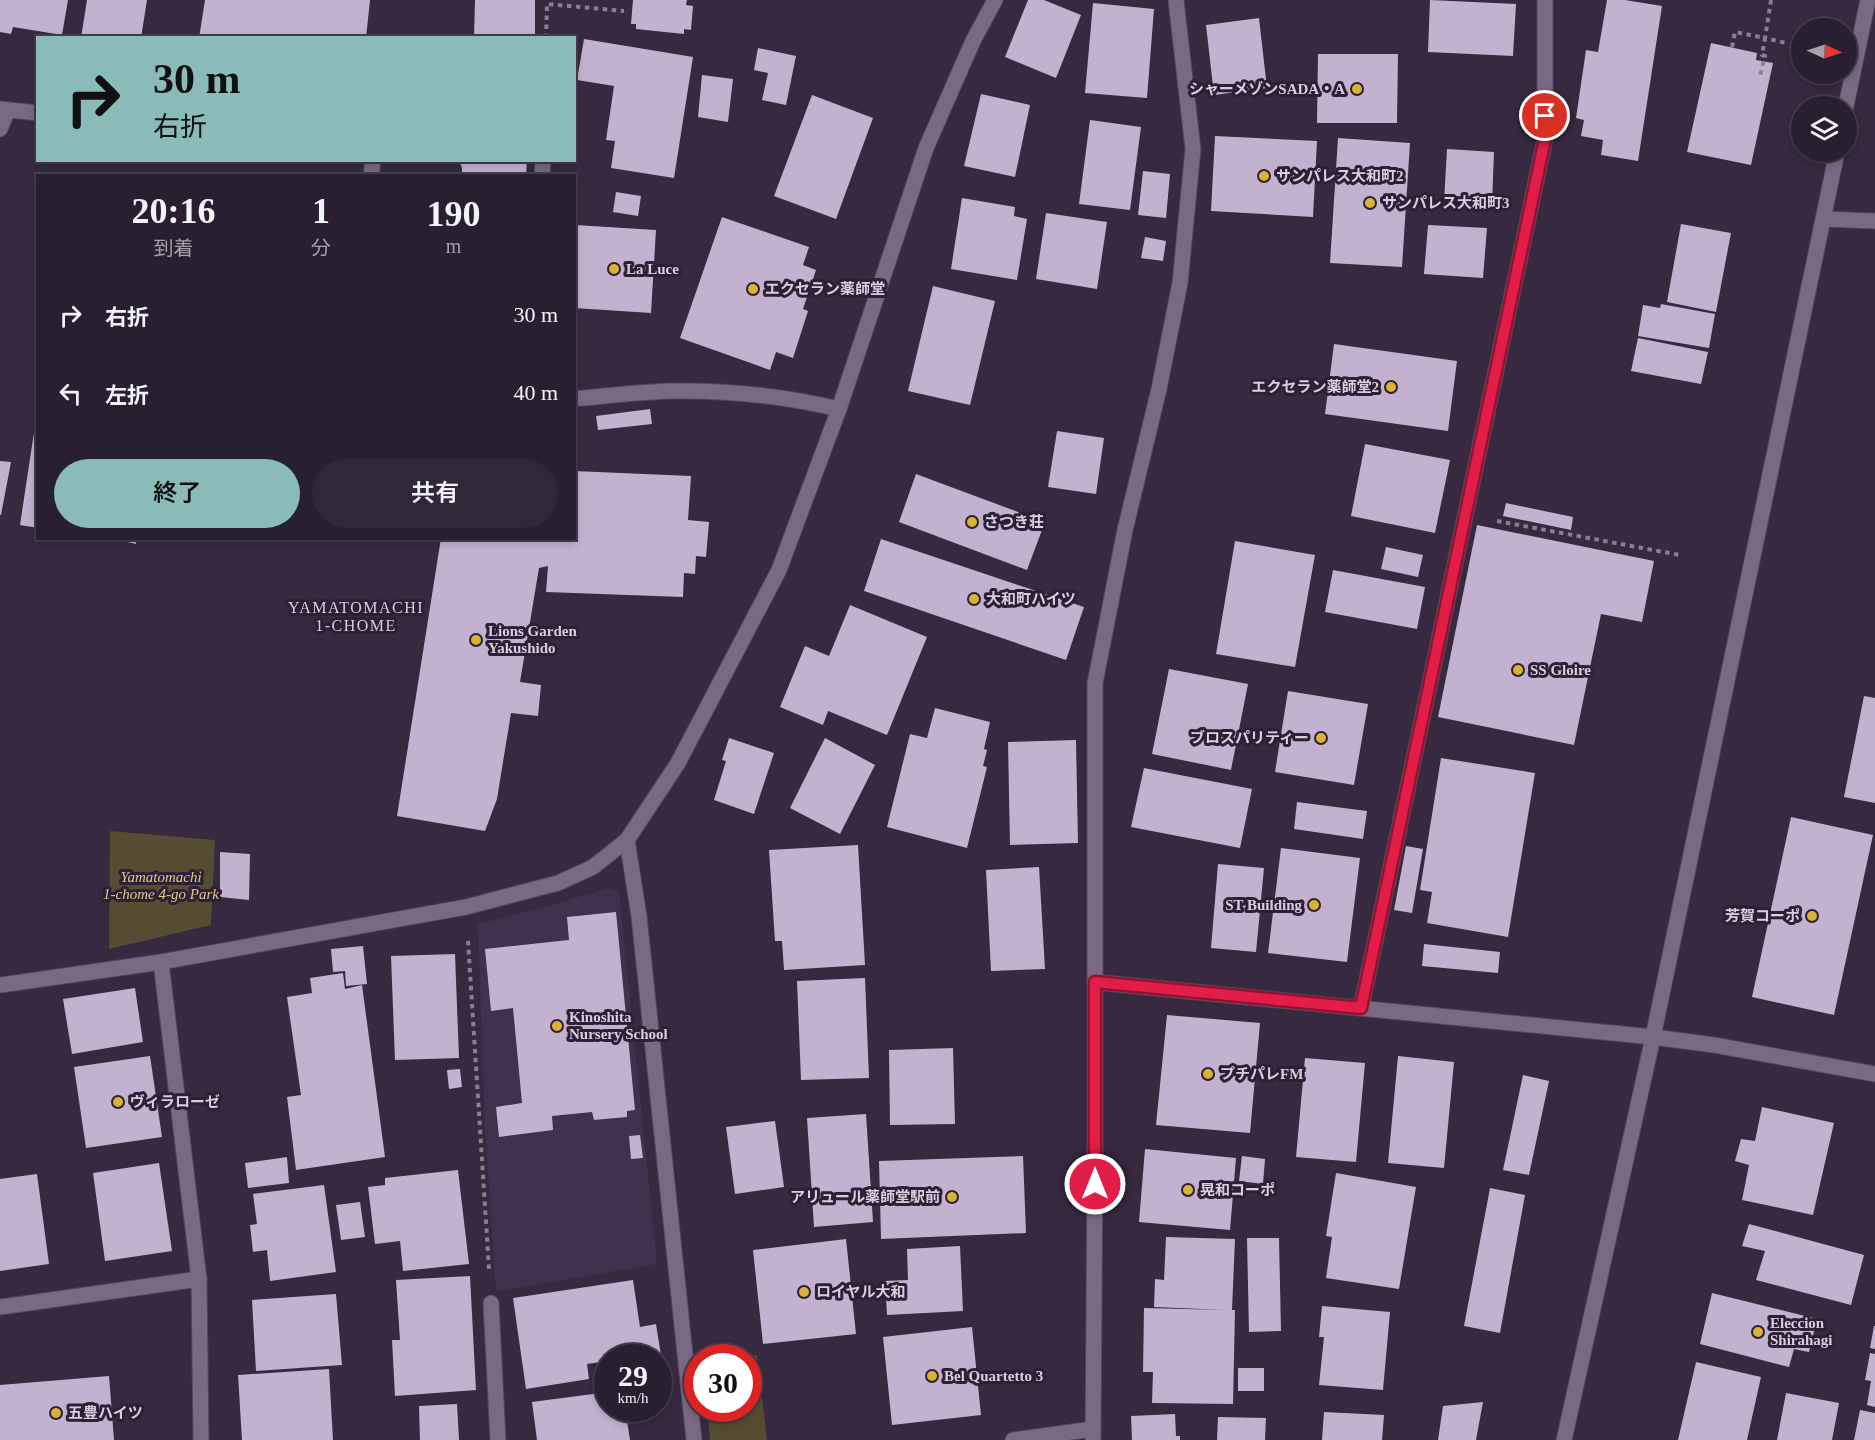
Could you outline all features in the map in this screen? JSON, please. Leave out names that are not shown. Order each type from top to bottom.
[{"type":"street","points":[[0,985],[161,962],[466,907],[558,883],[593,867],[627,840],[678,763],[779,570],[839,409],[926,148],[973,41],[995,0]]},
{"type":"street","points":[[1013,1440],[1093,1435],[1095,683],[1125,530],[1159,389],[1180,283],[1193,149],[1176,0]]},
{"type":"street","points":[[1361,1008],[1545,139],[1545,0]]},
{"type":"street","points":[[1848,96],[1868,0]]},
{"type":"street","points":[[0,129],[4,109],[36,113]]},
{"type":"street","points":[[1564,1440],[1653,1037],[1836,162]]},
{"type":"street","points":[[1824,219],[1875,221]]},
{"type":"street","points":[[576,399],[670,391],[743,393],[839,409]]},
{"type":"street","points":[[627,840],[639,916],[694,1440]]},
{"type":"street","points":[[161,962],[199,1279],[201,1440]]},
{"type":"street","points":[[1095,982],[1653,1037],[1714,1045],[1875,1074]]},
{"type":"street","points":[[0,1307],[199,1279]]},
{"type":"street","points":[[491,1303],[498,1440]]},
{"type":"path","points":[[1760,76],[1765,56],[1762,55],[1771,0]]},
{"type":"path","points":[[546,36],[547,4],[624,11]]},
{"type":"path","points":[[1732,48],[1735,32],[1786,43]]},
{"type":"path","points":[[1465,515],[1680,555]]},
{"type":"path","points":[[466,907],[491,1303]]},
{"type":"shaded area","name":"Kinoshita Nursery School","points":[[608,888],[619,891],[657,1264],[496,1291],[485,1127],[478,924]]},
{"type":"green space","name":"Yamatomachi 1-chome 4-go Park","points":[[110,831],[215,840],[211,925],[109,949]]},
{"type":"green space","points":[[762,1398],[767,1440],[710,1440],[708,1422],[762,1422]]},
{"type":"building","points":[[0,0],[68,0],[62,35],[13,27],[11,34],[0,32]]},
{"type":"building","points":[[87,0],[147,0],[141,36],[81,36]]},
{"type":"building","points":[[205,0],[370,0],[366,36],[199,36]]},
{"type":"building","points":[[475,0],[535,0],[535,36],[474,36]]},
{"type":"building","points":[[633,0],[687,0],[686,5],[693,6],[691,30],[684,29],[684,34],[636,29],[636,24],[631,24]]},
{"type":"building","points":[[1028,0],[1044,0],[1081,15],[1056,78],[1005,57]]},
{"type":"building","points":[[1430,0],[1516,4],[1513,56],[1428,52]]},
{"type":"building","points":[[1607,0],[1625,0],[1662,6],[1638,161],[1601,155],[1603,140],[1581,136],[1584,120],[1576,118],[1586,50],[1598,52]]},
{"type":"building","points":[[1093,3],[1154,9],[1147,98],[1085,93]]},
{"type":"building","points":[[1259,18],[1267,88],[1214,95],[1206,25]]},
{"type":"building","points":[[584,39],[693,57],[674,178],[611,168],[615,141],[606,140],[614,86],[577,80]]},
{"type":"building","points":[[1711,43],[1757,53],[1756,60],[1773,63],[1751,165],[1687,152]]},
{"type":"building","points":[[758,48],[796,56],[786,105],[762,100],[768,73],[754,70]]},
{"type":"building","name":"シャーメゾンSADA・A","points":[[1318,54],[1398,54],[1397,123],[1317,123]]},
{"type":"building","points":[[702,75],[733,79],[728,122],[698,117]]},
{"type":"building","points":[[981,94],[1030,105],[1015,177],[964,166]]},
{"type":"building","points":[[812,95],[873,118],[836,219],[774,196]]},
{"type":"building","points":[[1090,120],[1141,127],[1130,210],[1079,204]]},
{"type":"building","name":"サンパレス大和町2","points":[[1215,136],[1317,141],[1313,217],[1211,211]]},
{"type":"building","name":"サンパレス大和町3","points":[[1338,138],[1410,143],[1402,267],[1330,263]]},
{"type":"building","points":[[1447,149],[1494,152],[1492,204],[1444,202]]},
{"type":"building","points":[[460,162],[527,162],[526,174],[462,174]]},
{"type":"building","points":[[1143,171],[1170,174],[1166,218],[1138,215]]},
{"type":"building","points":[[616,192],[641,196],[638,216],[613,212]]},
{"type":"building","points":[[962,198],[1015,207],[1014,216],[1027,219],[1017,280],[951,269]]},
{"type":"building","points":[[1046,213],[1107,222],[1097,289],[1036,279]]},
{"type":"building","name":"エクセラン薬師堂","points":[[722,217],[809,247],[803,265],[816,270],[803,309],[808,311],[793,358],[776,352],[770,370],[680,338]]},
{"type":"building","points":[[1681,224],[1731,233],[1716,312],[1667,302]]},
{"type":"building","name":"La Luce","points":[[576,225],[656,230],[651,313],[576,308]]},
{"type":"building","points":[[1428,225],[1487,228],[1483,278],[1424,274]]},
{"type":"building","points":[[1145,237],[1166,241],[1163,261],[1141,258]]},
{"type":"building","points":[[933,286],[995,301],[970,405],[908,391]]},
{"type":"building","points":[[1661,304],[1715,314],[1709,348],[1638,336],[1643,305],[1660,308]]},
{"type":"building","points":[[1638,338],[1708,352],[1701,384],[1631,371]]},
{"type":"building","name":"エクセラン薬師堂2","points":[[1334,344],[1457,361],[1448,431],[1325,414]]},
{"type":"building","points":[[650,409],[652,424],[598,430],[596,416]]},
{"type":"building","points":[[36,419],[36,528],[20,525]]},
{"type":"building","points":[[1057,431],[1104,438],[1096,494],[1048,487]]},
{"type":"building","points":[[1365,444],[1450,460],[1435,533],[1351,516]]},
{"type":"building","points":[[0,461],[11,462],[1,515],[0,515]]},
{"type":"building","name":"Lions Garden Yakushido","points":[[576,471],[691,476],[688,520],[709,522],[706,557],[696,556],[695,574],[684,573],[683,597],[546,592],[548,566],[539,568],[520,682],[541,685],[538,716],[511,713],[497,799],[485,831],[397,816],[441,540],[576,540]]},
{"type":"building","name":"さつき荘","points":[[916,474],[1045,522],[1027,570],[899,522]]},
{"type":"building","points":[[1506,503],[1573,517],[1571,530],[1503,516]]},
{"type":"building","name":"SS Gloire","points":[[1477,525],[1654,561],[1642,622],[1601,614],[1574,745],[1438,717]]},
{"type":"building","name":"大和町ハイツ","points":[[881,539],[1084,607],[1066,660],[864,591]]},
{"type":"building","points":[[119,540],[136,540],[136,544]]},
{"type":"building","points":[[1235,541],[1315,555],[1295,667],[1216,654]]},
{"type":"building","points":[[1386,547],[1423,555],[1418,577],[1381,569]]},
{"type":"building","points":[[1333,570],[1425,587],[1417,629],[1325,612]]},
{"type":"building","points":[[850,605],[927,637],[887,735],[828,711],[823,725],[780,707],[805,646],[829,656]]},
{"type":"building","points":[[1169,669],[1248,684],[1231,770],[1152,754]]},
{"type":"building","name":"ブロスパリティー","points":[[1288,691],[1368,704],[1354,785],[1275,772]]},
{"type":"building","points":[[1864,696],[1875,698],[1875,803],[1844,797]]},
{"type":"building","points":[[935,708],[990,722],[984,749],[987,750],[983,766],[987,767],[967,848],[887,827],[910,734],[927,738]]},
{"type":"building","points":[[729,738],[774,753],[754,814],[714,800],[726,761],[722,760]]},
{"type":"building","points":[[825,738],[875,765],[840,834],[790,808]]},
{"type":"building","points":[[1076,740],[1078,843],[1010,845],[1008,742]]},
{"type":"building","points":[[1441,758],[1535,773],[1508,937],[1427,923],[1432,892],[1420,890]]},
{"type":"building","points":[[1144,768],[1252,789],[1240,848],[1131,827]]},
{"type":"building","points":[[1297,802],[1367,811],[1363,839],[1294,829]]},
{"type":"building","name":"芳賀コーポ","points":[[1791,817],[1873,835],[1834,1015],[1752,997]]},
{"type":"building","points":[[858,845],[865,965],[784,970],[782,941],[775,941],[769,850]]},
{"type":"building","points":[[1406,846],[1423,849],[1412,913],[1394,910]]},
{"type":"building","name":"ST Building","points":[[1281,848],[1360,858],[1347,962],[1268,953]]},
{"type":"building","points":[[220,852],[250,854],[249,900],[220,897]]},
{"type":"building","points":[[1218,864],[1264,868],[1256,952],[1211,948]]},
{"type":"building","points":[[1039,867],[1045,969],[991,971],[986,870]]},
{"type":"building","points":[[616,912],[635,1110],[627,1111],[627,1117],[594,1120],[592,1112],[552,1116],[553,1130],[499,1137],[496,1107],[522,1103],[513,1008],[491,1011],[485,949],[569,940],[567,917]]},
{"type":"building","points":[[1424,944],[1500,952],[1498,973],[1422,966]]},
{"type":"building","points":[[363,946],[367,984],[346,986],[345,971],[333,972],[331,949]]},
{"type":"building","points":[[455,954],[459,1058],[395,1060],[391,956]]},
{"type":"building","points":[[343,973],[345,989],[362,985],[385,1157],[296,1170],[287,1097],[301,1095],[287,997],[312,993],[310,978]]},
{"type":"building","points":[[865,978],[869,1078],[801,1080],[797,981]]},
{"type":"building","points":[[135,988],[143,1042],[72,1054],[63,999]]},
{"type":"building","name":"プチパレFM","points":[[1167,1015],[1260,1023],[1250,1133],[1156,1125]]},
{"type":"building","points":[[953,1048],[955,1124],[890,1125],[889,1050]]},
{"type":"building","name":"ヴィラローゼ","points":[[150,1056],[162,1137],[86,1148],[74,1067]]},
{"type":"building","points":[[1398,1056],[1454,1062],[1444,1168],[1388,1163]]},
{"type":"building","points":[[1305,1058],[1365,1063],[1356,1162],[1296,1157]]},
{"type":"building","points":[[460,1069],[462,1087],[449,1089],[447,1070]]},
{"type":"building","points":[[1523,1075],[1549,1081],[1529,1175],[1503,1170]]},
{"type":"building","points":[[1762,1107],[1834,1123],[1813,1215],[1742,1200],[1749,1165],[1735,1161],[1741,1139],[1755,1141]]},
{"type":"building","points":[[866,1114],[873,1222],[814,1227],[807,1118]]},
{"type":"building","points":[[775,1121],[784,1187],[735,1194],[726,1127]]},
{"type":"building","points":[[640,1135],[643,1158],[631,1159],[629,1136]]},
{"type":"building","name":"晃和コーポ","points":[[1145,1149],[1236,1158],[1230,1230],[1139,1222]]},
{"type":"building","name":"アリュール薬師堂駅前","points":[[1023,1156],[1026,1233],[881,1239],[879,1161]]},
{"type":"building","points":[[1242,1156],[1265,1159],[1263,1184],[1239,1181]]},
{"type":"building","points":[[287,1157],[289,1183],[248,1188],[245,1163]]},
{"type":"building","points":[[159,1163],[172,1251],[105,1261],[93,1173]]},
{"type":"building","points":[[458,1170],[469,1264],[403,1271],[400,1241],[375,1244],[368,1187],[385,1185],[385,1178]]},
{"type":"building","points":[[1336,1173],[1416,1187],[1399,1289],[1326,1278],[1332,1237],[1326,1236]]},
{"type":"building","points":[[37,1174],[49,1264],[0,1271],[0,1179]]},
{"type":"building","points":[[324,1185],[336,1272],[270,1281],[267,1250],[253,1252],[250,1225],[257,1224],[253,1194]]},
{"type":"building","points":[[1490,1188],[1525,1195],[1500,1333],[1464,1326]]},
{"type":"building","points":[[360,1202],[365,1237],[341,1240],[336,1205]]},
{"type":"building","points":[[1749,1224],[1864,1255],[1851,1305],[1756,1280],[1765,1251],[1742,1246]]},
{"type":"building","points":[[1166,1237],[1235,1239],[1232,1310],[1235,1310],[1233,1404],[1152,1403],[1153,1372],[1143,1372],[1144,1308],[1226,1310],[1154,1307],[1155,1279],[1164,1280]]},
{"type":"building","points":[[1247,1238],[1279,1238],[1281,1331],[1249,1332]]},
{"type":"building","name":"ロイヤル大和","points":[[846,1239],[856,1334],[763,1344],[753,1250]]},
{"type":"building","points":[[960,1246],[963,1311],[887,1315],[885,1281],[908,1280],[907,1249]]},
{"type":"building","points":[[470,1276],[476,1390],[395,1396],[392,1340],[400,1340],[396,1280]]},
{"type":"building","points":[[633,1280],[640,1327],[656,1324],[659,1344],[594,1344],[594,1363],[587,1364],[589,1379],[526,1389],[513,1298]]},
{"type":"building","name":"Eleccion Shirahagi","points":[[1712,1293],[1817,1319],[1809,1352],[1794,1349],[1789,1367],[1700,1344]]},
{"type":"building","points":[[336,1294],[342,1365],[256,1371],[252,1300]]},
{"type":"building","points":[[1322,1306],[1390,1312],[1383,1390],[1319,1385],[1324,1337],[1319,1337]]},
{"type":"building","points":[[1875,1326],[1875,1349],[1870,1348]]},
{"type":"building","name":"Bel Quartetto 3","points":[[972,1327],[981,1415],[892,1425],[883,1337]]},
{"type":"building","points":[[1870,1353],[1875,1354],[1875,1407],[1867,1405],[1871,1381],[1865,1380]]},
{"type":"building","points":[[1696,1362],[1761,1377],[1747,1440],[1678,1440]]},
{"type":"building","points":[[1238,1368],[1264,1368],[1264,1391],[1238,1391]]},
{"type":"building","points":[[329,1369],[333,1440],[242,1440],[238,1375]]},
{"type":"building","name":"五豊ハイツ","points":[[109,1376],[114,1440],[0,1440],[0,1385]]},
{"type":"building","points":[[1786,1393],[1839,1403],[1832,1440],[1777,1440]]},
{"type":"building","points":[[594,1394],[594,1422],[627,1422],[630,1440],[537,1440],[532,1402]]},
{"type":"building","points":[[1483,1402],[1476,1440],[1438,1440],[1443,1406]]},
{"type":"building","points":[[457,1404],[459,1440],[420,1440],[419,1406]]},
{"type":"building","points":[[1860,1410],[1875,1413],[1875,1440],[1854,1440]]},
{"type":"building","points":[[1324,1412],[1384,1415],[1382,1440],[1322,1440]]},
{"type":"building","points":[[1175,1414],[1176,1436],[1180,1436],[1180,1440],[1132,1440],[1131,1416]]},
{"type":"building","points":[[1218,1417],[1266,1418],[1265,1440],[1217,1440]]},
{"type":"place","name":"シャーメゾンSADA・A","points":[[1357,89]]},
{"type":"place","name":"サンパレス大和町2","points":[[1264,176]]},
{"type":"place","name":"サンパレス大和町3","points":[[1370,203]]},
{"type":"place","name":"La Luce","points":[[614,269]]},
{"type":"place","name":"エクセラン薬師堂","points":[[753,289]]},
{"type":"place","name":"エクセラン薬師堂2","points":[[1391,387]]},
{"type":"place","name":"さつき荘","points":[[972,522]]},
{"type":"place","name":"大和町ハイツ","points":[[974,599]]},
{"type":"place","name":"Lions Garden Yakushido","points":[[476,640]]},
{"type":"place","name":"SS Gloire","points":[[1518,670]]},
{"type":"place","name":"ブロスパリティー","points":[[1321,738]]},
{"type":"place","name":"ST Building","points":[[1314,905]]},
{"type":"place","name":"芳賀コーポ","points":[[1812,916]]},
{"type":"place","name":"Kinoshita Nursery School","points":[[557,1026]]},
{"type":"place","name":"プチパレFM","points":[[1208,1074]]},
{"type":"place","name":"ヴィラローゼ","points":[[118,1102]]},
{"type":"place","name":"晃和コーポ","points":[[1188,1190]]},
{"type":"place","name":"アリュール薬師堂駅前","points":[[952,1197]]},
{"type":"place","name":"ロイヤル大和","points":[[804,1292]]},
{"type":"place","name":"Eleccion Shirahagi","points":[[1758,1332]]},
{"type":"place","name":"Bel Quartetto 3","points":[[932,1376]]},
{"type":"place","name":"五豊ハイツ","points":[[56,1413]]},
{"type":"district","name":"YAMATOMACHI 1-CHOME","points":[[356,616]]},
{"type":"route","points":[[1095,1184],[1095,982],[1361,1008],[1545,139],[1545,116]]}]
